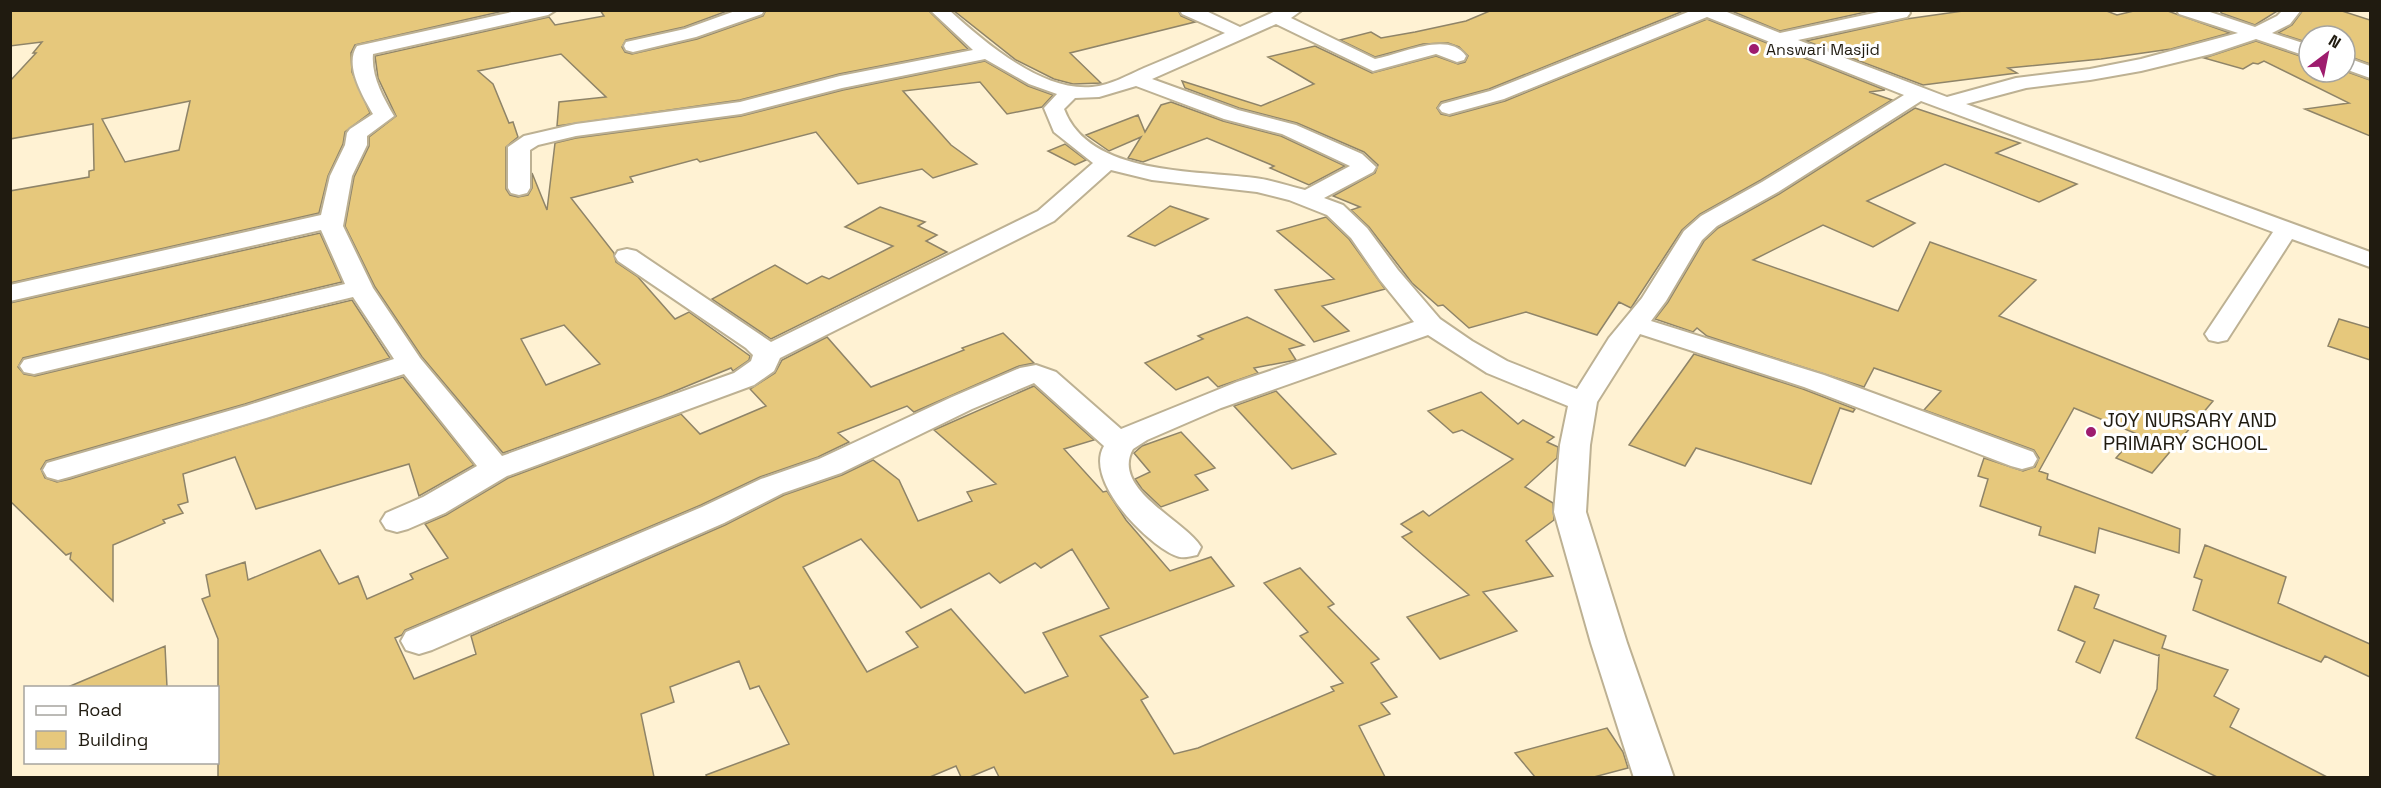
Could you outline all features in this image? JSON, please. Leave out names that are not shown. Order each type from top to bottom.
[{"type":"street","points":[[496,469],[410,363],[360,288],[331,226],[342,176],[356,145],[357,133],[384,116],[364,73],[362,60],[364,50],[548,10]]},
{"type":"street","points":[[633,46],[690,33],[756,10]]},
{"type":"street","points":[[938,10],[997,61],[1024,74],[1071,91],[1087,93],[1105,91],[1135,79],[1294,10]]},
{"type":"street","points":[[1188,10],[1239,33]]},
{"type":"street","points":[[2185,10],[2297,47]]},
{"type":"street","points":[[1946,104],[1988,90],[2029,82],[2096,74],[2176,58],[2255,34],[2291,16],[2293,10]]},
{"type":"street","points":[[1449,108],[1497,95],[1706,11],[1918,94],[2370,260]]},
{"type":"street","points":[[1777,39],[1901,13]]},
{"type":"street","points":[[1276,17],[1372,65],[1437,48],[1457,56]]},
{"type":"street","points":[[519,188],[519,147],[531,140],[576,130],[741,108],[840,82],[988,53]]},
{"type":"street","points":[[1135,79],[1231,115],[1289,129],[1354,159],[1365,167],[1307,198]]},
{"type":"street","points":[[1071,91],[1054,108],[1061,128],[1097,157],[1108,162],[1152,172],[1258,185],[1307,198],[1335,210],[1348,220],[1389,275],[1431,325],[1462,347],[1497,367],[1582,402]]},
{"type":"street","points":[[1654,777],[1609,644],[1570,512],[1575,445],[1582,402],[1619,344],[1653,301],[1692,237],[1709,221],[1770,187],[1918,94]]},
{"type":"street","points":[[397,521],[434,505],[496,469],[744,379],[764,365],[767,354],[1046,216],[1108,162]]},
{"type":"street","points":[[10,293],[332,220]]},
{"type":"street","points":[[2218,334],[2288,229]]},
{"type":"street","points":[[627,256],[756,342],[767,354]]},
{"type":"street","points":[[34,366],[360,288]]},
{"type":"street","points":[[1635,324],[1814,381],[2022,459]]},
{"type":"street","points":[[1185,547],[1153,524],[1120,484],[1115,458],[1120,444],[1139,432],[1189,411],[1431,325]]},
{"type":"street","points":[[58,470],[256,412],[410,363]]},
{"type":"street","points":[[418,641],[713,515],[772,486],[830,466],[962,403],[1030,374],[1036,373],[1046,378],[1120,444]]},
{"type":"building","points":[[10,10],[508,10],[355,45],[351,53],[352,72],[370,113],[345,132],[343,144],[328,176],[319,213],[10,283],[10,191],[89,177],[89,171],[94,170],[93,124],[10,139],[10,81],[36,53],[33,53],[42,42],[10,46]],"holes":[[[190,101],[179,150],[125,162],[102,119]]]},
{"type":"building","points":[[600,10],[730,10],[684,27],[626,40],[622,47],[625,52],[632,54],[697,39],[763,16],[766,10],[928,10],[968,49],[839,74],[740,100],[557,126],[559,102],[606,97],[561,54],[478,71],[493,84],[509,123],[513,122],[518,137],[506,147],[506,189],[510,195],[518,197],[528,195],[532,188],[532,173],[547,210],[555,143],[576,138],[741,116],[843,90],[985,61],[1028,86],[1053,95],[1042,107],[1007,114],[980,82],[903,91],[951,145],[977,164],[933,178],[922,169],[858,184],[816,132],[700,162],[697,159],[630,177],[633,182],[571,198],[614,253],[616,262],[638,277],[675,319],[689,312],[750,356],[749,360],[733,371],[731,368],[663,396],[503,453],[422,357],[375,287],[345,226],[354,177],[369,146],[369,137],[396,116],[378,78],[375,56],[549,17],[555,25],[604,16]],"holes":[[[564,325],[600,364],[546,385],[521,339]]]},
{"type":"building","points":[[953,10],[1178,10],[1181,16],[1195,22],[1070,53],[1101,83],[1073,84],[1054,79],[1016,60]]},
{"type":"building","points":[[1492,10],[1686,10],[1489,89],[1441,102],[1437,108],[1441,114],[1450,116],[1505,101],[1707,19],[1885,90],[1869,92],[1892,100],[1761,180],[1700,214],[1682,230],[1631,308],[1619,302],[1597,335],[1526,312],[1469,328],[1443,305],[1438,306],[1412,283],[1369,227],[1351,210],[1360,207],[1333,196],[1375,173],[1378,165],[1364,152],[1297,123],[1239,108],[1185,88],[1182,81],[1261,106],[1314,84],[1268,57],[1315,46],[1372,73],[1436,56],[1458,64],[1465,62],[1468,56],[1459,47],[1448,43],[1423,44],[1375,57],[1340,40],[1371,32],[1381,38],[1415,32],[1466,21]]},
{"type":"building","points":[[1729,10],[1875,10],[1780,31]]},
{"type":"building","points":[[1970,10],[2104,10],[2117,15],[2138,10],[2165,10],[2230,33],[2171,49],[2101,59],[2008,68],[2017,73],[1923,85],[1806,41],[1906,19]]},
{"type":"building","points":[[2221,10],[2279,10],[2255,25],[2221,13]]},
{"type":"building","points":[[2303,10],[2339,10],[2370,20],[2370,64],[2357,59],[2357,24],[2297,24],[2297,39],[2278,33],[2292,25]]},
{"type":"building","points":[[2256,41],[2297,55],[2297,77],[2264,61],[2258,64],[2253,63],[2243,69],[2204,58]]},
{"type":"building","points":[[2357,75],[2370,80],[2370,136],[2305,109],[2349,103],[2311,84],[2357,84]]},
{"type":"building","points":[[1171,102],[1223,121],[1281,136],[1345,166],[1309,185],[1270,168],[1274,166],[1207,138],[1143,162],[1128,158],[1141,137],[1109,151],[1086,135],[1138,115],[1145,132],[1161,105]]},
{"type":"building","points":[[1915,108],[2020,143],[1996,153],[2077,184],[2039,202],[1945,164],[1867,201],[1915,223],[1873,247],[1823,225],[1753,260],[1898,311],[1930,242],[2036,280],[1999,316],[2213,401],[2152,473],[2116,458],[2137,434],[2074,408],[2039,471],[2048,474],[2047,479],[2180,529],[2179,553],[2099,528],[2095,553],[2039,535],[2041,527],[1980,506],[1988,479],[1978,476],[1984,458],[2023,471],[2035,467],[2039,458],[2034,450],[1924,410],[1941,391],[1874,368],[1864,387],[1707,336],[1697,328],[1693,332],[1655,319],[1668,302],[1704,241],[1718,228],[1779,194]]},
{"type":"building","points":[[1065,144],[1086,160],[1075,165],[1048,151]]},
{"type":"building","points":[[1170,206],[1208,219],[1155,246],[1128,236]]},
{"type":"building","points":[[880,207],[925,222],[918,226],[937,235],[926,241],[947,252],[771,339],[712,299],[775,265],[807,284],[822,276],[829,279],[893,246],[845,227]]},
{"type":"building","points":[[1326,217],[1349,239],[1385,289],[1322,306],[1349,331],[1314,342],[1275,290],[1334,279],[1277,231]]},
{"type":"building","points":[[320,233],[342,282],[23,358],[18,367],[24,374],[35,376],[352,300],[390,358],[245,404],[46,461],[41,469],[45,478],[57,482],[70,479],[403,377],[474,465],[419,496],[409,464],[256,509],[235,457],[183,474],[188,502],[178,505],[183,513],[163,520],[165,523],[113,545],[113,601],[70,559],[71,553],[66,555],[10,501],[10,303]]},
{"type":"building","points":[[1247,317],[1304,345],[1289,349],[1296,360],[1254,368],[1258,373],[1218,387],[1208,377],[1176,390],[1145,363],[1203,339],[1198,336]]},
{"type":"building","points":[[2339,319],[2370,328],[2370,360],[2328,346]]},
{"type":"building","points":[[1003,333],[1034,363],[1019,366],[914,412],[907,406],[838,433],[849,442],[818,457],[760,477],[701,505],[405,630],[402,635],[395,638],[414,679],[476,654],[471,636],[725,525],[784,495],[842,475],[873,460],[899,480],[918,521],[972,501],[967,492],[996,484],[934,430],[1034,386],[1094,440],[1064,449],[1103,492],[1107,491],[1126,520],[1170,571],[1211,557],[1234,586],[1100,636],[1148,697],[1141,700],[1174,754],[1198,748],[1334,691],[1331,687],[1343,683],[1300,636],[1308,632],[1264,583],[1300,568],[1334,604],[1328,607],[1379,659],[1371,663],[1397,697],[1381,703],[1390,714],[1359,726],[1385,777],[999,777],[994,767],[970,777],[961,777],[956,766],[930,777],[707,777],[706,775],[789,744],[759,686],[750,689],[739,661],[670,687],[674,702],[641,714],[654,777],[218,777],[218,639],[202,599],[210,596],[206,575],[245,562],[248,580],[320,550],[339,584],[358,576],[367,599],[413,579],[410,574],[448,558],[425,524],[446,515],[508,478],[681,414],[700,434],[766,406],[750,389],[775,373],[782,360],[827,337],[871,387],[964,350],[962,348]],"holes":[[[861,539],[921,608],[989,573],[1000,583],[1035,563],[1041,568],[1072,549],[1109,608],[1043,633],[1068,676],[1025,693],[951,609],[906,632],[918,647],[867,672],[803,567]]]},
{"type":"building","points":[[1694,354],[1803,389],[1855,409],[1853,412],[1840,408],[1811,484],[1696,448],[1685,466],[1629,445]]},
{"type":"building","points":[[1276,391],[1336,454],[1292,469],[1234,406]]},
{"type":"building","points":[[1481,392],[1518,424],[1523,420],[1554,437],[1547,442],[1558,447],[1557,458],[1525,487],[1553,503],[1554,520],[1526,541],[1553,576],[1483,592],[1517,631],[1440,659],[1407,617],[1469,595],[1402,537],[1412,532],[1401,524],[1423,511],[1429,516],[1513,459],[1462,430],[1453,433],[1428,411]]},
{"type":"building","points":[[1181,432],[1215,468],[1195,475],[1208,490],[1161,507],[1135,479],[1150,472],[1134,453],[1142,446]]},
{"type":"building","points":[[2205,545],[2286,577],[2278,603],[2370,644],[2370,677],[2325,656],[2321,662],[2193,610],[2202,580],[2194,577]]},
{"type":"building","points":[[2075,586],[2099,595],[2094,608],[2166,636],[2162,648],[2228,670],[2214,696],[2239,709],[2230,727],[2327,777],[2217,777],[2136,738],[2157,689],[2159,656],[2114,640],[2100,673],[2076,662],[2085,642],[2058,630]]},
{"type":"building","points":[[165,646],[167,686],[70,686]]},
{"type":"building","points":[[1607,728],[1623,752],[1628,768],[1594,777],[1535,777],[1515,753]]},
{"type":"place","name":"Answari Masjid","points":[[1754,49]]},
{"type":"place","name":"JOY NURSARY AND PRIMARY SCHOOL","points":[[2091,432]]}]
